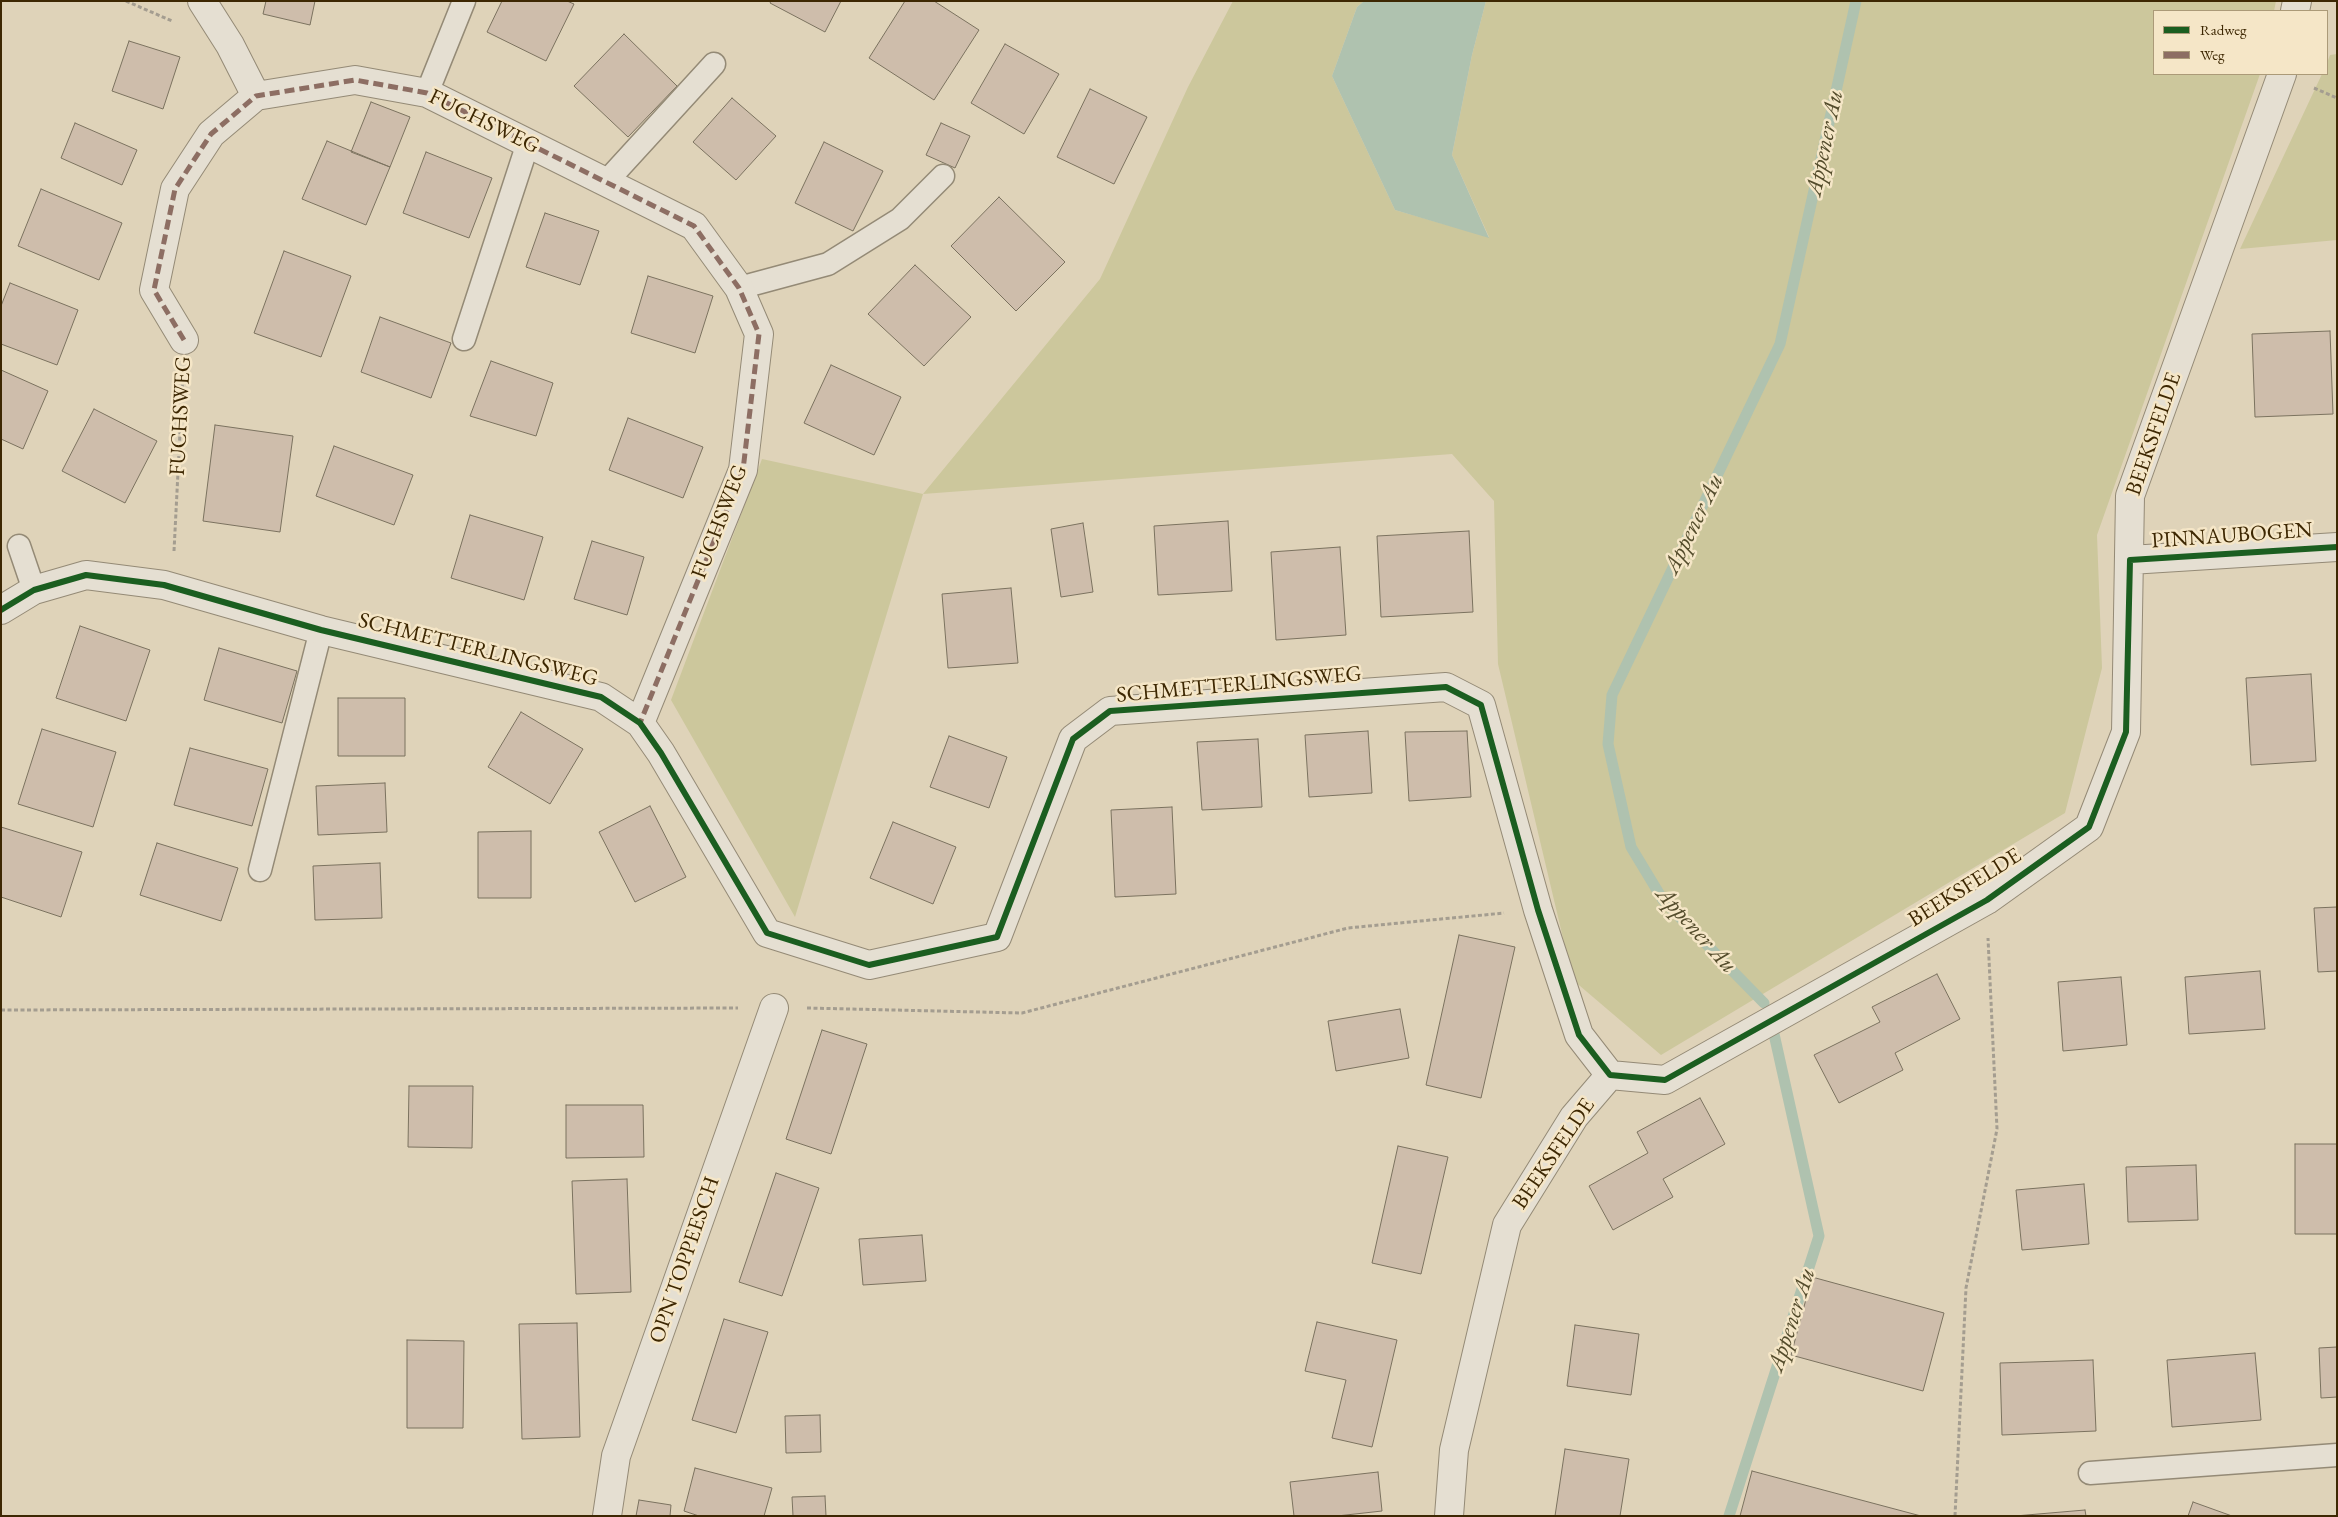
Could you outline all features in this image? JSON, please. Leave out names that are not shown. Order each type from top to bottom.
[{"type":"street","points":[[202,1],[230,45],[256,96]]},
{"type":"street","name":"BEEKSFELDE","points":[[1450,1516],[1454,1450],[1508,1225],[1574,1117],[1610,1075],[1665,1080],[1987,900],[2089,827],[2126,732],[2130,496],[2282,75]]},
{"type":"street","name":"FUCHSWEG","points":[[184,340],[154,290],[175,189],[212,134],[256,96],[355,80],[427,93],[694,226],[740,288],[759,334],[743,470],[640,723]]},
{"type":"street","name":"PINNAUBOGEN","points":[[2130,560],[2337,547]]},
{"type":"street","name":"SCHMETTERLINGSWEG","points":[[1,610],[34,590],[86,575],[164,585],[322,630],[601,697],[640,723],[661,753],[768,933],[869,965],[998,937],[1073,739],[1110,711],[1446,687],[1481,705],[1538,910],[1579,1035],[1610,1075]]},
{"type":"street","name":"OPN TOPPEESCH","points":[[607,1516],[616,1456],[774,1008]]},
{"type":"lane","points":[[427,93],[464,1]]},
{"type":"lane","points":[[606,182],[714,64]]},
{"type":"lane","points":[[464,339],[528,143]]},
{"type":"lane","points":[[740,288],[828,264],[900,219],[943,176]]},
{"type":"lane","points":[[20,546],[34,590]]},
{"type":"lane","points":[[260,870],[322,630]]},
{"type":"lane","points":[[2090,1473],[2337,1455]]},
{"type":"path","points":[[1955,1516],[1966,1288],[1997,1129],[1987,900]]},
{"type":"shaded area","points":[[1233,1],[1364,1],[1357,7],[1332,76],[1395,210],[1489,237],[1452,155],[1472,55],[1486,1],[2276,1],[2274,10],[2153,10],[2153,75],[2260,75],[2097,535],[2102,668],[2065,813],[1661,1055],[1573,980],[1498,664],[1494,501],[1452,454],[923,494],[1100,279],[1188,87]]},
{"type":"shaded area","points":[[1364,1],[1486,1],[1472,55],[1452,155],[1489,238],[1395,210],[1332,76],[1357,7]]},
{"type":"shaded area","points":[[2337,54],[2337,240],[2240,249],[2322,75],[2328,75],[2330,55]]},
{"type":"shaded area","points":[[762,459],[923,494],[795,917],[671,700]]},
{"type":"building","points":[[266,1],[315,1],[310,25],[263,14]]},
{"type":"building","points":[[502,1],[567,1],[574,4],[546,61],[487,32]]},
{"type":"building","points":[[771,1],[841,1],[825,32],[770,3]]},
{"type":"building","points":[[905,1],[934,1],[979,30],[934,100],[869,58]]},
{"type":"building","points":[[624,34],[677,86],[628,137],[574,86]]},
{"type":"building","points":[[129,41],[180,57],[163,109],[112,91]]},
{"type":"building","points":[[1005,44],[1059,74],[1024,134],[971,103]]},
{"type":"building","points":[[1090,89],[1147,117],[1114,184],[1057,157]]},
{"type":"building","points":[[732,98],[776,136],[736,180],[693,142]]},
{"type":"building","points":[[371,102],[410,117],[390,167],[351,152]]},
{"type":"building","points":[[75,123],[137,150],[122,185],[61,158]]},
{"type":"building","points":[[941,123],[970,136],[955,168],[926,155]]},
{"type":"building","points":[[327,141],[390,167],[366,225],[302,199]]},
{"type":"building","points":[[824,142],[883,171],[853,231],[795,203]]},
{"type":"building","points":[[426,152],[492,178],[469,238],[403,213]]},
{"type":"building","points":[[41,189],[122,223],[99,280],[18,246]]},
{"type":"building","points":[[999,197],[1065,262],[1016,311],[951,246]]},
{"type":"building","points":[[545,213],[599,231],[580,285],[526,267]]},
{"type":"building","points":[[284,251],[351,276],[321,357],[254,333]]},
{"type":"building","points":[[915,265],[971,317],[924,366],[868,314]]},
{"type":"building","points":[[648,276],[713,296],[695,353],[631,333]]},
{"type":"building","points":[[10,283],[78,310],[57,365],[1,344],[1,306]]},
{"type":"building","points":[[380,317],[451,343],[431,398],[361,372]]},
{"type":"building","points":[[2330,331],[2333,414],[2255,417],[2252,334]]},
{"type":"building","points":[[491,361],[553,383],[536,436],[470,416]]},
{"type":"building","points":[[831,365],[901,397],[874,455],[804,423]]},
{"type":"building","points":[[1,370],[48,391],[23,449],[1,439]]},
{"type":"building","points":[[94,409],[157,441],[125,503],[62,471]]},
{"type":"building","points":[[628,418],[703,447],[683,498],[609,470]]},
{"type":"building","points":[[215,425],[293,436],[280,532],[203,521]]},
{"type":"building","points":[[334,446],[413,475],[394,525],[316,496]]},
{"type":"building","points":[[470,515],[543,537],[524,600],[451,578]]},
{"type":"building","points":[[1228,521],[1232,591],[1158,595],[1154,526]]},
{"type":"building","points":[[1083,523],[1093,592],[1061,597],[1051,529]]},
{"type":"building","points":[[1469,531],[1473,612],[1381,617],[1377,536]]},
{"type":"building","points":[[592,541],[644,557],[627,615],[574,599]]},
{"type":"building","points":[[1340,547],[1346,635],[1276,640],[1271,552]]},
{"type":"building","points":[[1011,588],[1018,663],[948,668],[942,594]]},
{"type":"building","points":[[80,626],[150,650],[126,721],[56,698]]},
{"type":"building","points":[[219,648],[297,671],[282,723],[204,700]]},
{"type":"building","points":[[2311,674],[2316,761],[2251,765],[2246,678]]},
{"type":"building","points":[[338,698],[405,698],[405,756],[338,756]]},
{"type":"building","points":[[521,712],[583,749],[550,804],[488,767]]},
{"type":"building","points":[[42,729],[116,752],[93,827],[18,804]]},
{"type":"building","points":[[1368,731],[1372,793],[1309,797],[1305,735]]},
{"type":"building","points":[[1467,731],[1471,797],[1409,801],[1405,732]]},
{"type":"building","points":[[949,736],[1007,757],[989,808],[930,787]]},
{"type":"building","points":[[1258,739],[1262,807],[1202,810],[1197,742]]},
{"type":"building","points":[[190,748],[268,769],[252,826],[174,805]]},
{"type":"building","points":[[385,783],[387,832],[318,835],[316,786]]},
{"type":"building","points":[[650,806],[686,877],[635,902],[599,832]]},
{"type":"building","points":[[1172,807],[1176,894],[1115,897],[1111,810]]},
{"type":"building","points":[[893,822],[956,847],[933,904],[870,878]]},
{"type":"building","points":[[1,827],[82,852],[61,917],[1,897]]},
{"type":"building","points":[[531,831],[531,898],[478,898],[478,832]]},
{"type":"building","points":[[157,843],[238,868],[221,921],[140,895]]},
{"type":"building","points":[[380,863],[382,918],[315,920],[313,866]]},
{"type":"building","points":[[2337,907],[2337,971],[2318,972],[2314,908]]},
{"type":"building","points":[[1459,935],[1515,947],[1481,1098],[1426,1085]]},
{"type":"building","points":[[2260,971],[2265,1029],[2189,1034],[2185,977]]},
{"type":"building","points":[[1937,974],[1960,1019],[1895,1053],[1903,1070],[1839,1103],[1814,1055],[1880,1022],[1872,1007]]},
{"type":"building","points":[[2121,977],[2127,1045],[2063,1051],[2058,982]]},
{"type":"building","points":[[1400,1009],[1409,1058],[1336,1071],[1328,1021]]},
{"type":"building","points":[[822,1030],[867,1044],[831,1154],[786,1139]]},
{"type":"building","points":[[409,1086],[473,1086],[472,1148],[408,1147]]},
{"type":"building","points":[[1700,1098],[1725,1144],[1663,1179],[1673,1197],[1613,1230],[1589,1186],[1648,1153],[1637,1132]]},
{"type":"building","points":[[566,1105],[643,1105],[644,1157],[566,1158]]},
{"type":"building","points":[[2295,1144],[2337,1144],[2337,1234],[2295,1234]]},
{"type":"building","points":[[1398,1146],[1448,1157],[1421,1274],[1372,1263]]},
{"type":"building","points":[[2196,1165],[2198,1220],[2128,1222],[2126,1167]]},
{"type":"building","points":[[776,1173],[819,1188],[782,1296],[739,1282]]},
{"type":"building","points":[[627,1179],[631,1292],[576,1294],[572,1181]]},
{"type":"building","points":[[2084,1184],[2089,1244],[2022,1250],[2016,1190]]},
{"type":"building","points":[[922,1235],[926,1281],[863,1285],[859,1239]]},
{"type":"building","points":[[1812,1277],[1944,1313],[1923,1391],[1791,1355]]},
{"type":"building","points":[[724,1319],[768,1332],[736,1433],[692,1420]]},
{"type":"building","points":[[1317,1322],[1397,1340],[1372,1447],[1332,1438],[1346,1380],[1305,1371]]},
{"type":"building","points":[[577,1323],[580,1437],[522,1439],[519,1324]]},
{"type":"building","points":[[1575,1325],[1639,1334],[1631,1395],[1567,1386]]},
{"type":"building","points":[[407,1340],[464,1341],[463,1428],[407,1428]]},
{"type":"building","points":[[2337,1347],[2337,1397],[2321,1398],[2319,1348]]},
{"type":"building","points":[[2255,1353],[2261,1420],[2172,1427],[2167,1360]]},
{"type":"building","points":[[2093,1360],[2096,1431],[2002,1435],[2000,1363]]},
{"type":"building","points":[[820,1415],[821,1452],[786,1453],[785,1416]]},
{"type":"building","points":[[1565,1449],[1629,1459],[1620,1516],[1555,1516]]},
{"type":"building","points":[[695,1468],[772,1488],[764,1516],[699,1516],[684,1511]]},
{"type":"building","points":[[1752,1471],[1921,1516],[1740,1516]]},
{"type":"building","points":[[1378,1472],[1382,1511],[1337,1516],[1294,1516],[1290,1482]]},
{"type":"building","points":[[825,1496],[826,1516],[793,1516],[792,1497]]},
{"type":"building","points":[[639,1500],[671,1505],[670,1516],[636,1516]]},
{"type":"building","points":[[2193,1502],[2232,1516],[2188,1516]]},
{"type":"building","points":[[2085,1510],[2086,1516],[2015,1516]]},
{"type":"waterway","name":"Appener Au","points":[[1764,1003],[1663,900],[1631,847],[1608,744],[1612,695],[1780,344],[1856,1]]},
{"type":"waterway","name":"Appener Au","points":[[1729,1516],[1819,1236],[1774,1034]]},
{"type":"marked path","points":[[184,340],[154,290],[175,189],[211,134],[256,96],[355,80],[427,93],[694,226],[739,288],[759,334],[743,470],[640,723]]},
{"type":"cycle path","points":[[1,610],[34,590],[86,575],[164,585],[321,630],[601,697],[640,723],[661,753],[767,933],[869,965],[997,937],[1073,739],[1110,711],[1446,687],[1481,705],[1538,910],[1579,1035],[1610,1075],[1665,1080],[1987,900],[2089,827],[2126,732],[2130,560],[2337,547]]}]
